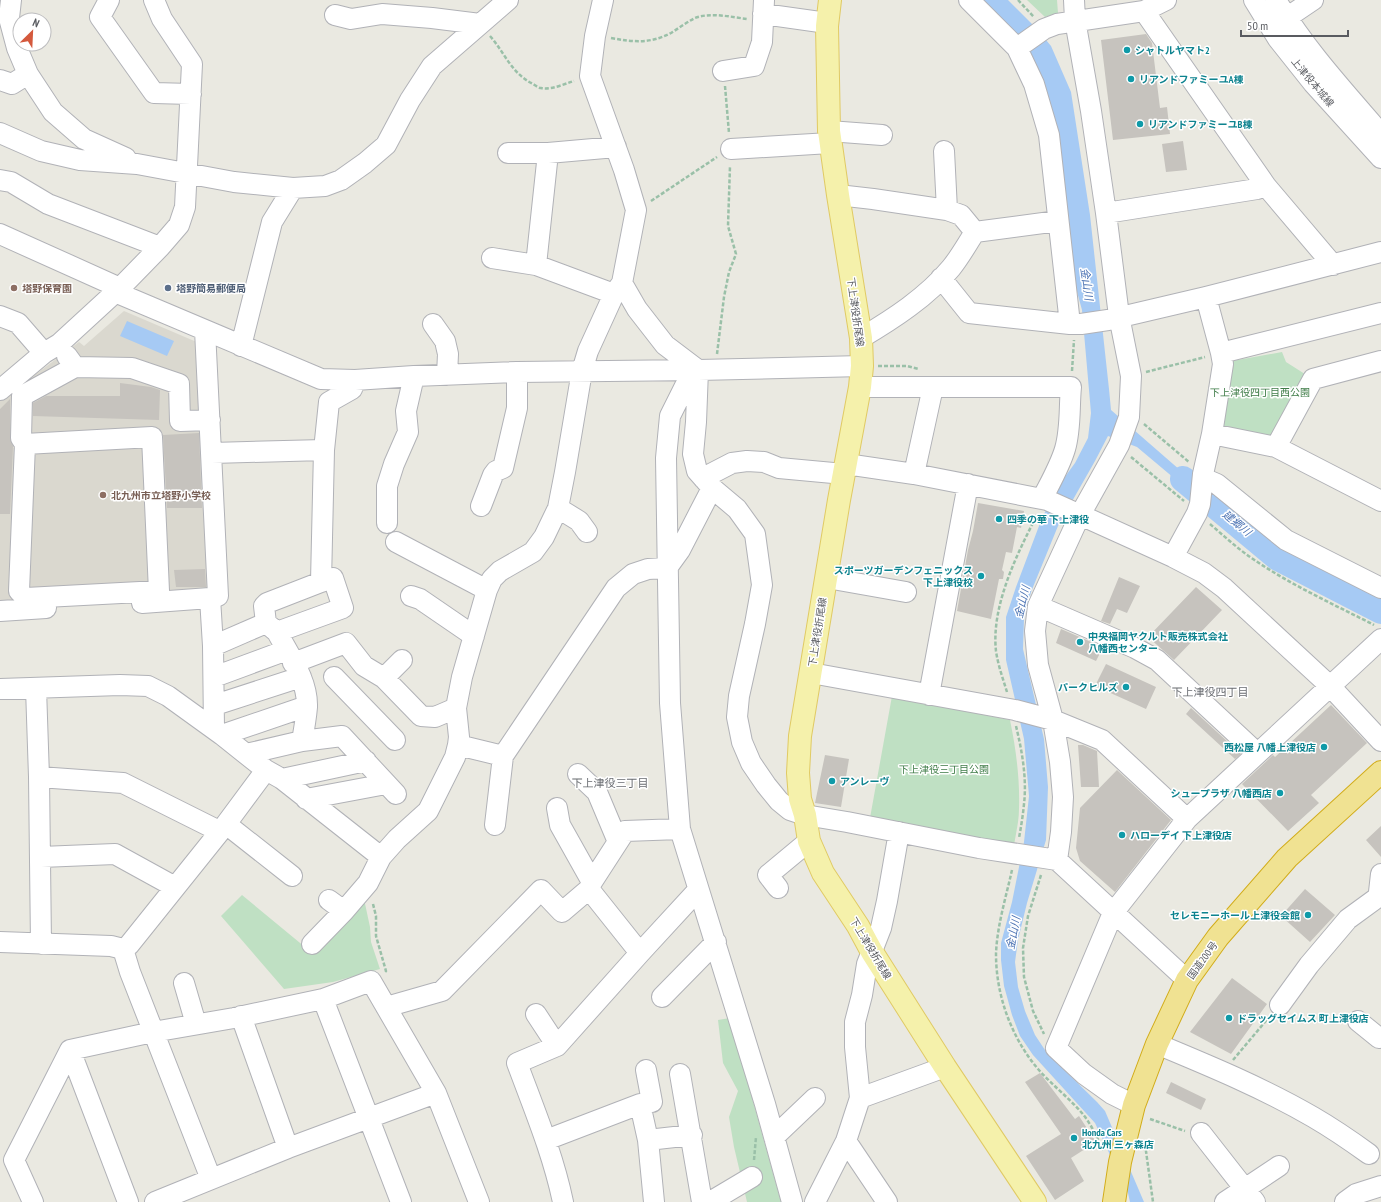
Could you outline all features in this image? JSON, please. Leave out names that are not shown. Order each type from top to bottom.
[{"type":"highway","name":"国道200号","points":[[1114,1202],[1117,1180],[1136,1140],[1157,1044],[1187,980],[1218,937],[1287,858],[1381,772]]},
{"type":"main road","name":"下上津役折尾線","points":[[830,0],[827,23],[830,137],[861,338],[861,376],[826,578],[799,747],[798,773],[800,799],[805,815],[809,841],[823,874],[858,926],[872,952],[945,1067],[1035,1202]]},
{"type":"street","points":[[11,0],[9,18],[17,48],[28,74],[53,112],[84,139],[137,164]]},
{"type":"street","points":[[108,0],[100,16],[154,93],[191,94]]},
{"type":"street","points":[[0,390],[81,325],[160,247],[178,225],[185,207],[192,64],[162,19],[154,0]]},
{"type":"street","points":[[0,133],[41,151],[80,160],[137,164],[234,182],[293,188],[325,186],[341,180],[386,146],[410,100],[432,66],[508,0]]},
{"type":"street","points":[[312,944],[336,905],[368,883],[381,856],[397,839],[428,811],[455,757],[459,737],[456,708],[462,677],[487,590],[492,579],[500,571],[533,552],[544,537],[558,508],[582,371],[588,351],[618,288],[636,210],[631,190],[596,97],[590,76],[595,36],[603,0]]},
{"type":"street","points":[[969,0],[1017,48],[1034,84],[1048,135],[1058,221],[1076,324]]},
{"type":"street","points":[[1050,858],[1061,832],[1063,797],[1060,762],[1048,719],[1038,665],[1035,631],[1038,606],[1075,513],[1118,447],[1130,415],[1131,376],[1114,318],[1106,213],[1091,111],[1075,20],[1074,0]]},
{"type":"street","points":[[1017,48],[1044,29],[1057,24],[1075,20],[1144,11],[1166,0]]},
{"type":"street","name":"上津役本城線","points":[[1254,0],[1320,63],[1381,134]]},
{"type":"street","name":"上津役本城線","points":[[1276,0],[1279,23],[1278,39],[1313,83],[1381,158]]},
{"type":"street","points":[[1279,23],[1313,0]]},
{"type":"street","points":[[1144,11],[1266,186],[1333,265]]},
{"type":"street","points":[[723,71],[754,66],[762,42],[764,12],[827,23]]},
{"type":"street","points":[[335,15],[351,19],[382,14],[480,24]]},
{"type":"street","points":[[0,80],[12,84],[28,74]]},
{"type":"street","points":[[731,149],[830,137],[882,135]]},
{"type":"street","points":[[508,153],[548,153],[616,147]]},
{"type":"street","points":[[944,151],[947,210]]},
{"type":"street","points":[[536,265],[548,153]]},
{"type":"street","points":[[0,180],[10,182],[48,204],[160,247]]},
{"type":"street","points":[[1106,213],[1257,189],[1266,186]]},
{"type":"street","points":[[241,346],[272,222],[293,188]]},
{"type":"street","points":[[838,195],[947,210],[961,215],[975,232]]},
{"type":"street","points":[[975,232],[1058,221]]},
{"type":"street","points":[[861,338],[891,320],[941,278],[962,254],[975,232]]},
{"type":"street","points":[[0,234],[205,330],[321,379],[355,380],[517,372],[706,370],[861,376],[933,387],[1071,387],[1065,449],[1044,499]]},
{"type":"street","points":[[941,278],[969,313],[1076,324],[1114,318],[1206,297],[1381,252]]},
{"type":"street","points":[[492,258],[536,265],[618,288],[637,309],[665,345],[706,370]]},
{"type":"street","points":[[1173,557],[1198,508],[1223,364],[1206,297]]},
{"type":"street","points":[[1221,353],[1381,313]]},
{"type":"street","points":[[0,316],[18,323],[75,367]]},
{"type":"street","points":[[433,324],[445,341],[448,354],[448,375]]},
{"type":"street","points":[[0,611],[94,600],[210,598],[218,596],[205,330]]},
{"type":"street","points":[[1276,446],[1313,379],[1380,364]]},
{"type":"street","points":[[94,600],[26,598],[18,591],[25,444],[21,438],[22,396],[75,367],[132,368],[179,384],[180,421],[210,420]]},
{"type":"street","points":[[706,370],[696,422],[693,454],[697,471],[737,509],[755,534],[762,585],[739,696],[737,717],[742,742],[751,763],[766,785],[779,801],[790,810],[805,815],[979,848],[1050,858],[1114,913],[1187,980]]},
{"type":"street","points":[[706,370],[685,386],[670,416],[666,458],[670,703],[680,829],[698,890],[716,942],[792,1202]]},
{"type":"street","points":[[481,506],[493,475],[496,471],[503,468],[517,408],[517,372]]},
{"type":"street","points":[[414,376],[406,411],[408,432],[394,464],[387,486],[389,528],[487,590]]},
{"type":"street","points":[[320,582],[324,450],[329,402],[352,389],[355,380]]},
{"type":"street","points":[[914,474],[933,387]]},
{"type":"street","points":[[1212,434],[1276,446],[1381,501]]},
{"type":"street","points":[[25,444],[71,436],[152,437],[159,591]]},
{"type":"street","points":[[212,453],[324,450]]},
{"type":"street","points":[[667,568],[680,550],[708,483],[732,463],[747,461],[764,462],[779,468],[845,469],[914,474],[1044,499],[1173,557],[1204,573],[1224,588],[1330,686],[1381,741]]},
{"type":"street","points":[[1202,478],[1217,484],[1286,540],[1381,588]]},
{"type":"street","points":[[929,695],[968,484]]},
{"type":"street","points":[[558,508],[579,521],[587,532]]},
{"type":"street","points":[[495,825],[503,756],[616,588],[633,574],[648,569],[667,568]]},
{"type":"street","points":[[214,646],[272,627],[343,608],[333,578],[268,603],[264,606],[272,627],[299,677],[302,741]]},
{"type":"street","points":[[826,578],[906,592]]},
{"type":"street","points":[[116,599],[159,591],[189,591]]},
{"type":"street","points":[[411,596],[420,599],[474,636]]},
{"type":"street","points":[[210,598],[214,646],[215,705],[218,732]]},
{"type":"street","points":[[1038,606],[1135,648],[1157,660],[1257,753]]},
{"type":"street","points":[[1142,1112],[1112,1094],[1084,1074],[1056,1048],[1114,913],[1187,819],[1330,686],[1380,633]]},
{"type":"street","points":[[218,732],[346,643],[364,666],[384,678],[421,716],[435,717],[456,708]]},
{"type":"street","points":[[384,678],[402,660]]},
{"type":"street","points":[[214,677],[334,676],[364,666]]},
{"type":"street","points":[[811,673],[1013,710],[1048,719],[1102,740],[1187,819]]},
{"type":"street","points":[[334,676],[395,740]]},
{"type":"street","points":[[215,705],[299,677]]},
{"type":"street","points":[[0,689],[120,685],[148,686],[168,696],[218,732],[381,856]]},
{"type":"street","points":[[36,688],[39,777],[41,944]]},
{"type":"street","points":[[246,754],[302,741],[342,736],[391,789],[306,799]]},
{"type":"street","points":[[458,745],[503,756]]},
{"type":"street","points":[[0,942],[111,946],[123,949],[129,945],[222,827],[274,775],[366,761]]},
{"type":"street","points":[[578,774],[597,792],[618,842]]},
{"type":"street","points":[[39,777],[123,783],[222,827],[292,876]]},
{"type":"street","points":[[557,808],[560,825],[591,885],[640,953]]},
{"type":"street","points":[[386,1007],[442,991],[541,890],[562,912],[591,885],[625,831],[680,829]]},
{"type":"street","points":[[814,1202],[846,1141],[860,1098],[855,1047],[855,1022],[862,995],[867,964],[881,928],[899,832]]},
{"type":"street","points":[[770,877],[809,841]]},
{"type":"street","points":[[40,857],[115,854],[175,887]]},
{"type":"street","points":[[1280,1005],[1309,965],[1348,919],[1381,895],[1379,892],[1381,874]]},
{"type":"street","points":[[563,1202],[558,1178],[546,1140],[517,1063],[557,1046],[698,890]]},
{"type":"street","points":[[662,997],[716,942]]},
{"type":"street","points":[[123,949],[130,972],[211,1179]]},
{"type":"street","points":[[70,1050],[153,1032],[323,999],[371,981],[436,1093],[479,1202]]},
{"type":"street","points":[[184,983],[196,1024]]},
{"type":"street","points":[[323,999],[400,1202]]},
{"type":"street","points":[[536,1014],[557,1046]]},
{"type":"street","points":[[241,1016],[288,1148]]},
{"type":"street","points":[[1358,1021],[1377,1042]]},
{"type":"street","points":[[1157,1044],[1223,1071],[1276,1097],[1314,1117],[1369,1154]]},
{"type":"street","points":[[33,1202],[14,1160],[70,1050]]},
{"type":"street","points":[[70,1050],[128,1202]]},
{"type":"street","points":[[860,1098],[945,1067]]},
{"type":"street","points":[[546,1140],[640,1104],[652,1102],[646,1070]]},
{"type":"street","points":[[680,1074],[692,1135],[702,1202]]},
{"type":"street","points":[[155,1202],[288,1148],[436,1093]]},
{"type":"street","points":[[774,1138],[815,1098]]},
{"type":"street","points":[[640,1104],[648,1140],[654,1202]]},
{"type":"street","points":[[1201,1133],[1250,1195]]},
{"type":"street","points":[[648,1140],[692,1135]]},
{"type":"street","points":[[846,1141],[887,1202]]},
{"type":"street","points":[[1225,1202],[1250,1195],[1279,1166]]},
{"type":"street","points":[[710,1202],[752,1177]]},
{"type":"street","points":[[1345,1202],[1356,1194],[1381,1186]]},
{"type":"path","points":[[595,36],[632,42],[653,41],[669,34],[695,18],[713,15],[764,12]]},
{"type":"path","points":[[480,24],[497,44],[512,68],[523,79],[541,88],[554,88],[590,76]]},
{"type":"path","points":[[706,370],[729,272],[736,254],[728,226],[731,149],[723,71]]},
{"type":"path","points":[[636,210],[731,149]]},
{"type":"path","points":[[1072,371],[1076,324]]},
{"type":"path","points":[[1131,376],[1221,353]]},
{"type":"path","points":[[1130,415],[1202,478]]},
{"type":"path","points":[[1118,447],[1198,508],[1252,558],[1380,633]]},
{"type":"path","points":[[1044,499],[1009,574],[1001,599],[997,622],[996,651],[1021,744],[1024,774],[1024,803],[1017,853],[1001,916],[996,954],[999,992],[1008,1019],[1022,1046],[1038,1069],[1082,1112],[1095,1132],[1104,1151]]},
{"type":"path","points":[[1050,858],[1041,873],[1028,916],[1023,948],[1024,977],[1033,1011],[1046,1037],[1056,1048]]},
{"type":"path","points":[[371,981],[386,971],[376,936],[376,916]]},
{"type":"path","points":[[1223,1071],[1280,1005]]},
{"type":"path","points":[[1142,1112],[1186,1131],[1201,1133]]},
{"type":"path","points":[[1136,1140],[1153,1202]]},
{"type":"shaded area","name":"北九州市立塔野小学校","points":[[124,311],[199,343],[211,590],[0,601],[0,401],[79,342],[84,346]]},
{"type":"green space","points":[[1027,0],[1057,0],[1058,13],[1045,17]]},
{"type":"green space","name":"下上津役四丁目西公園","points":[[1282,352],[1286,362],[1308,376],[1277,433],[1270,437],[1220,425],[1232,361]]},
{"type":"green space","name":"下上津役三丁目公園","points":[[892,696],[1010,720],[1016,753],[1019,787],[1018,818],[1014,845],[870,818]]},
{"type":"green space","points":[[242,895],[311,952],[364,899],[370,927],[371,942],[380,969],[333,982],[284,989],[221,916]]},
{"type":"green space","points":[[730,1018],[781,1202],[747,1202],[734,1147],[729,1117],[738,1091],[723,1063],[718,1020]]},
{"type":"water","name":"金山川","points":[[980,0],[1008,0],[1036,28],[1051,46],[1071,92],[1090,215],[1111,410],[1196,484],[1193,494],[1137,447],[1108,436],[1058,526],[1031,592],[1024,619],[1023,649],[1044,739],[1048,787],[1046,840],[1027,903],[1018,940],[1015,962],[1018,987],[1025,1011],[1035,1035],[1047,1053],[1105,1111],[1144,1202],[1130,1202],[1128,1193],[1095,1123],[1033,1055],[1020,1036],[1012,1015],[1004,986],[1001,943],[1012,902],[1024,842],[1029,796],[1024,739],[1006,660],[1006,617],[1042,518],[1059,485],[1075,463],[1088,438],[1091,413],[1082,310],[1073,277],[1055,125]]},
{"type":"water","points":[[127,321],[174,341],[167,356],[120,336]]},
{"type":"building","points":[[1146,34],[1152,43],[1160,108],[1167,107],[1170,134],[1113,140],[1101,40]]},
{"type":"building","points":[[1183,141],[1187,170],[1166,172],[1162,144]]},
{"type":"building","points":[[120,383],[151,387],[160,390],[159,420],[33,416],[33,403],[46,396],[120,396]]},
{"type":"building","points":[[10,399],[10,438],[13,446],[10,514],[0,514],[0,409]]},
{"type":"building","points":[[199,433],[202,508],[167,508],[163,435]]},
{"type":"building","name":"スポーツガーデンフェニックス 下上津役校","points":[[978,503],[1024,511],[1021,528],[1017,527],[1012,553],[1006,552],[1002,570],[1004,572],[1003,579],[999,579],[991,619],[957,611]]},
{"type":"building","points":[[205,569],[206,587],[176,587],[174,570]]},
{"type":"building","points":[[1119,577],[1140,586],[1127,613],[1117,609],[1110,624],[1101,621]]},
{"type":"building","points":[[1196,587],[1222,610],[1174,660],[1148,637]]},
{"type":"building","name":"中央福岡ヤクルト販売株式会社 八幡西センター","points":[[1061,629],[1103,647],[1096,661],[1056,643]]},
{"type":"building","name":"パークヒルズ","points":[[1106,664],[1156,687],[1146,709],[1095,686]]},
{"type":"building","points":[[1331,705],[1367,743],[1311,795],[1319,803],[1288,831],[1242,784],[1273,755],[1275,757]]},
{"type":"building","points":[[1191,708],[1241,754],[1235,759],[1186,714]]},
{"type":"building","points":[[1078,745],[1083,745],[1097,751],[1099,787],[1081,787]]},
{"type":"building","name":"アンレーヴ","points":[[825,755],[849,759],[841,807],[815,803]]},
{"type":"building","name":"ハローデイ 下上津役店","points":[[1117,770],[1171,820],[1115,892],[1080,861],[1076,848],[1080,808]]},
{"type":"building","points":[[1381,826],[1381,857],[1366,840]]},
{"type":"building","name":"セレモニーホール上津役会館","points":[[1305,889],[1335,915],[1310,942],[1281,916]]},
{"type":"building","name":"ドラッグセイムス 町上津役店","points":[[1232,978],[1267,1004],[1231,1054],[1190,1032]]},
{"type":"building","name":"Honda Cars 北九州 三ヶ森店","points":[[1040,1073],[1075,1119],[1079,1116],[1096,1142],[1071,1158],[1084,1181],[1055,1200],[1026,1156],[1061,1134],[1025,1082]]},
{"type":"building","points":[[1171,1082],[1206,1099],[1201,1110],[1166,1093]]},
{"type":"waterway","name":"建郷川","points":[[1183,479],[1278,558],[1381,611]]},
{"type":"place","name":"シャトルヤマト2","points":[[1127,50]]},
{"type":"place","name":"リアンドファミーユA棟","points":[[1131,79]]},
{"type":"place","name":"リアンドファミーユB棟","points":[[1140,124]]},
{"type":"place","name":"塔野保育園","points":[[14,288]]},
{"type":"place","name":"塔野簡易郵便局","points":[[168,288]]},
{"type":"place","name":"北九州市立塔野小学校","points":[[103,495]]},
{"type":"place","name":"四季の華 下上津役","points":[[999,519]]},
{"type":"place","name":"スポーツガーデンフェニックス 下上津役校","points":[[981,576]]},
{"type":"place","name":"中央福岡ヤクルト販売株式会社 八幡西センター","points":[[1080,642]]},
{"type":"place","name":"パークヒルズ","points":[[1126,687]]},
{"type":"place","name":"西松屋 八幡上津役店","points":[[1324,747]]},
{"type":"place","name":"アンレーヴ","points":[[832,781]]},
{"type":"place","name":"シュープラザ 八幡西店","points":[[1280,793]]},
{"type":"place","name":"ハローデイ 下上津役店","points":[[1122,835]]},
{"type":"place","name":"セレモニーホール上津役会館","points":[[1308,915]]},
{"type":"place","name":"ドラッグセイムス 町上津役店","points":[[1229,1018]]},
{"type":"place","name":"Honda Cars 北九州 三ヶ森店","points":[[1074,1138]]},
{"type":"district","name":"下上津役四丁目","points":[[1210,692]]},
{"type":"district","name":"下上津役三丁目","points":[[610,783]]}]
